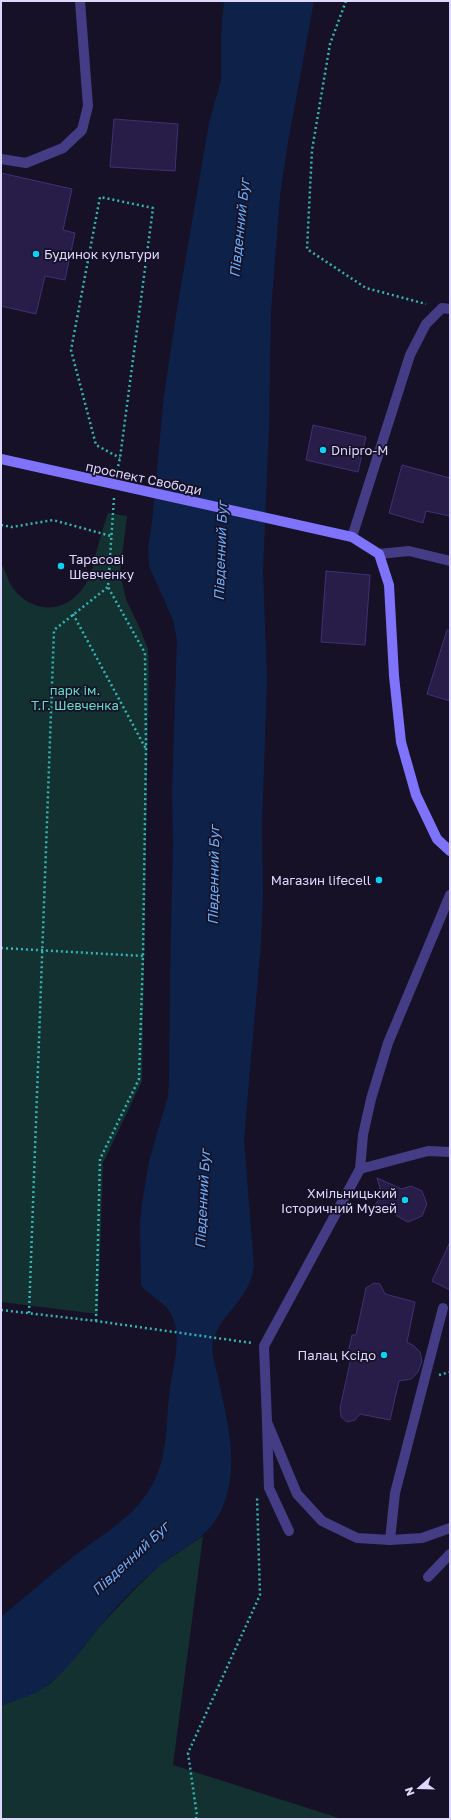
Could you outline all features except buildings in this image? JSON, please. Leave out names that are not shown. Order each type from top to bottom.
[{"type":"main road","name":"проспект Свободи","points":[[1,459],[115,486],[130,488],[352,537],[379,554]]},
{"type":"main road","points":[[379,554],[389,585],[394,676],[402,742],[416,795],[438,839],[450,851]]},
{"type":"street","points":[[1,159],[26,164],[63,148],[82,130],[88,106],[80,1]]},
{"type":"street","points":[[352,537],[410,355],[426,324],[446,309]]},
{"type":"street","points":[[379,554],[409,551],[450,561]]},
{"type":"street","points":[[289,1531],[269,1488],[264,1346],[360,1169],[363,1135],[371,1100],[388,1043],[450,896]]},
{"type":"street","points":[[360,1169],[428,1151],[450,1152]]},
{"type":"street","points":[[390,1540],[395,1493],[443,1308]]},
{"type":"street","points":[[267,1422],[298,1494],[322,1521],[357,1538],[390,1540],[422,1538],[450,1528]]},
{"type":"street","points":[[428,1577],[450,1554]]},
{"type":"path","points":[[346,1],[330,44],[312,150],[307,249],[366,288],[446,309]]},
{"type":"path","points":[[100,197],[154,208],[120,458],[96,445],[71,350],[100,197]]},
{"type":"path","points":[[96,1321],[100,1159],[139,1079],[143,956],[146,749],[145,653],[108,587],[115,486]]},
{"type":"path","points":[[1,525],[12,527],[53,520],[111,536]]},
{"type":"path","points":[[29,1313],[54,630],[108,587]]},
{"type":"path","points":[[73,614],[146,749]]},
{"type":"path","points":[[1,948],[143,956]]},
{"type":"path","points":[[1,1310],[116,1323],[238,1340]]},
{"type":"path","points":[[196,1819],[197,1816],[188,1753],[260,1595],[257,1495]]},
{"type":"green space","name":"парк ім. Т.Г. Шевченка","points":[[108,513],[127,516],[120,573],[126,599],[148,649],[149,671],[142,1081],[103,1163],[98,1314],[1,1302],[1,564],[14,590],[27,601],[37,606],[47,607],[66,603],[83,589],[89,578]]},
{"type":"green space","points":[[203,1536],[173,1765],[342,1819],[1,1819],[1,1706],[36,1692],[50,1684],[79,1653],[100,1626],[137,1587],[160,1565]]},
{"type":"water","name":"Південний Буг","points":[[224,1],[314,1],[287,148],[280,196],[271,312],[269,427],[263,571],[267,679],[262,826],[263,896],[261,943],[244,1140],[254,1266],[247,1289],[222,1322],[212,1345],[231,1447],[230,1476],[228,1489],[219,1515],[203,1535],[166,1560],[136,1587],[107,1618],[70,1663],[50,1683],[33,1694],[1,1706],[1,1617],[64,1564],[121,1522],[131,1512],[150,1489],[157,1475],[161,1465],[165,1444],[170,1389],[177,1342],[175,1323],[165,1306],[148,1293],[141,1285],[140,1223],[149,1161],[168,1096],[169,1081],[173,841],[172,792],[177,640],[173,620],[149,566],[148,549],[164,395],[177,309],[209,123],[221,80],[221,34]]},
{"type":"place","name":"Будинок культури","points":[[36,254]]},
{"type":"place","name":"Dnipro-M","points":[[323,450]]},
{"type":"place","name":"Тарасові Шевченку","points":[[61,566]]},
{"type":"place","name":"Магазин lifecell","points":[[379,880]]},
{"type":"place","name":"Хмільницький Історичний Музей","points":[[405,1200]]},
{"type":"place","name":"Палац Ксідо","points":[[384,1355]]}]
